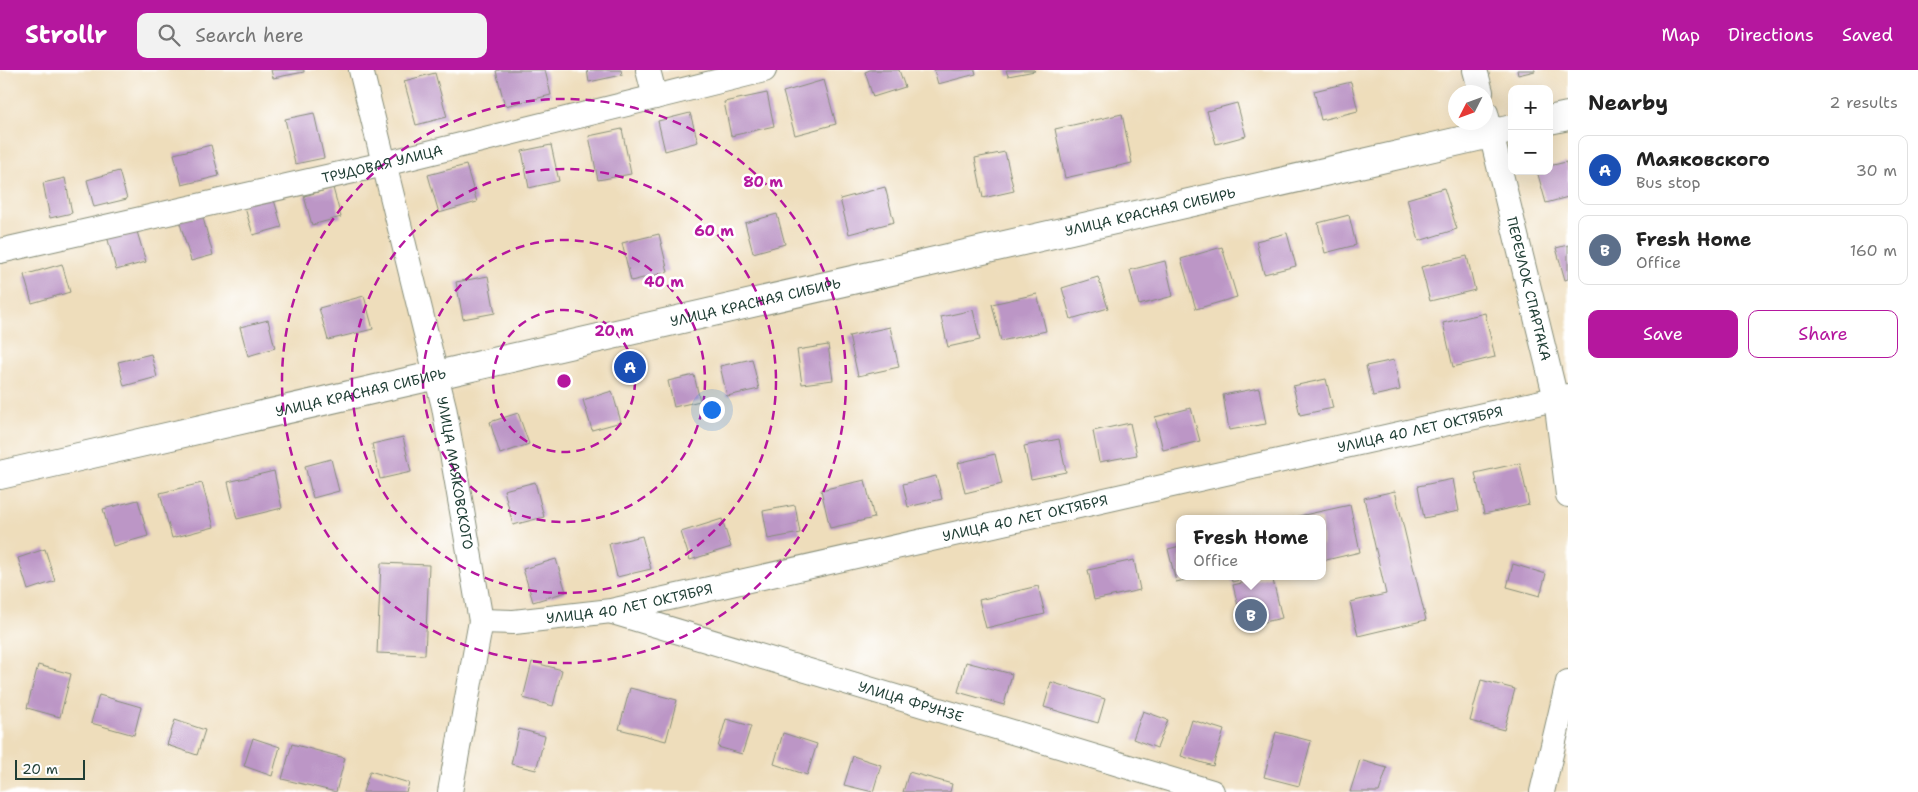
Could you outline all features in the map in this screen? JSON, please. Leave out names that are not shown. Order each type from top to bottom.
[{"type":"main road","points":[[1553,119],[1568,116]]},
{"type":"main road","name":"УЛИЦА КРАСНАЯ СИБИРЬ","points":[[0,475],[436,376],[1496,125]]},
{"type":"street","name":"УЛИЦА МАЯКОВСКОГО","points":[[361,70],[444,407],[481,621],[450,792]]},
{"type":"street","points":[[648,70],[655,97]]},
{"type":"street","name":"ТРУДОВАЯ УЛИЦА","points":[[0,251],[384,164],[764,70]]},
{"type":"street","points":[[1475,70],[1479,85]]},
{"type":"street","name":"ПЕРЕУЛОК СПАРТАКА","points":[[1496,125],[1562,398],[1568,495]]},
{"type":"street","name":"УЛИЦА 40 ЛЕТ ОКТЯБРЯ","points":[[481,621],[514,622],[611,611],[1562,398]]},
{"type":"street","name":"УЛИЦА ФРУНЗЕ","points":[[611,611],[1212,792]]},
{"type":"street","points":[[1542,792],[1568,682]]},
{"type":"building","points":[[271,70],[304,70],[304,72],[273,78]]},
{"type":"building","points":[[545,70],[551,95],[505,106],[496,71]]},
{"type":"building","points":[[587,70],[621,70],[622,75],[589,82]]},
{"type":"building","points":[[870,70],[899,70],[905,87],[873,97],[865,72]]},
{"type":"building","points":[[934,70],[975,70],[976,74],[938,84]]},
{"type":"building","points":[[1006,70],[1034,70],[1035,71],[1008,76]]},
{"type":"building","points":[[1517,70],[1535,70],[1535,71],[1518,75]]},
{"type":"building","points":[[435,73],[447,117],[416,125],[404,81]]},
{"type":"building","points":[[824,80],[836,124],[795,135],[783,92]]},
{"type":"building","points":[[1351,82],[1358,111],[1321,120],[1314,91]]},
{"type":"building","points":[[767,93],[774,126],[731,136],[724,102]]},
{"type":"building","points":[[1237,103],[1246,136],[1216,144],[1207,111]]},
{"type":"building","points":[[314,113],[324,158],[295,164],[285,119]]},
{"type":"building","points":[[690,113],[698,142],[665,151],[658,121]]},
{"type":"building","points":[[1122,114],[1132,163],[1065,178],[1055,129]]},
{"type":"building","points":[[622,129],[631,174],[598,180],[589,136]]},
{"type":"building","points":[[211,145],[219,176],[182,185],[174,154]]},
{"type":"building","points":[[551,145],[559,181],[529,188],[522,151]]},
{"type":"building","points":[[1005,152],[1014,191],[983,198],[975,158]]},
{"type":"building","points":[[1566,162],[1568,170],[1568,197],[1546,203],[1538,175],[1553,175],[1553,165]]},
{"type":"building","points":[[466,165],[477,202],[439,213],[428,175]]},
{"type":"building","points":[[119,171],[127,199],[94,207],[87,180]]},
{"type":"building","points":[[65,178],[72,213],[50,218],[43,183]]},
{"type":"building","points":[[885,187],[894,222],[849,234],[840,199]]},
{"type":"building","points":[[333,188],[341,217],[312,225],[304,196]]},
{"type":"building","points":[[1444,188],[1457,229],[1419,241],[1407,199]]},
{"type":"building","points":[[272,193],[282,227],[253,235],[243,201]]},
{"type":"building","points":[[202,214],[213,255],[191,261],[179,220]]},
{"type":"building","points":[[777,214],[785,244],[753,253],[745,223]]},
{"type":"building","points":[[1349,215],[1356,245],[1325,253],[1318,223]]},
{"type":"building","points":[[136,228],[146,262],[116,270],[107,236]]},
{"type":"building","points":[[1287,233],[1296,266],[1264,274],[1256,241]]},
{"type":"building","points":[[659,234],[668,272],[631,281],[622,243]]},
{"type":"building","points":[[1568,245],[1568,279],[1565,280],[1556,248]]},
{"type":"building","points":[[1222,247],[1237,297],[1196,309],[1181,259]]},
{"type":"building","points":[[1467,256],[1475,290],[1430,301],[1421,267]]},
{"type":"building","points":[[1165,261],[1173,296],[1139,305],[1130,270]]},
{"type":"building","points":[[62,264],[70,292],[32,303],[24,275]]},
{"type":"building","points":[[488,276],[495,313],[463,319],[456,282]]},
{"type":"building","points":[[1098,277],[1108,308],[1071,319],[1062,288]]},
{"type":"building","points":[[1037,294],[1046,331],[1001,341],[992,304]]},
{"type":"building","points":[[364,296],[373,329],[328,340],[319,308]]},
{"type":"building","points":[[973,310],[980,340],[948,347],[941,317]]},
{"type":"building","points":[[1485,313],[1495,357],[1453,367],[1443,323]]},
{"type":"building","points":[[268,320],[275,348],[248,356],[240,327]]},
{"type":"building","points":[[890,327],[899,367],[858,376],[849,336]]},
{"type":"building","points":[[828,345],[833,380],[802,384],[797,350]]},
{"type":"building","points":[[151,354],[157,377],[124,386],[118,362]]},
{"type":"building","points":[[752,359],[759,389],[727,396],[720,366]]},
{"type":"building","points":[[1394,360],[1400,390],[1373,396],[1366,366]]},
{"type":"building","points":[[694,375],[700,401],[674,407],[668,381]]},
{"type":"building","points":[[1326,379],[1333,408],[1300,415],[1293,386]]},
{"type":"building","points":[[1259,388],[1266,424],[1229,430],[1223,395]]},
{"type":"building","points":[[612,391],[621,422],[592,430],[583,400]]},
{"type":"building","points":[[1191,408],[1200,441],[1163,450],[1155,417]]},
{"type":"building","points":[[518,413],[529,444],[500,454],[490,422]]},
{"type":"building","points":[[1130,423],[1137,455],[1099,462],[1093,431]]},
{"type":"building","points":[[403,437],[411,472],[380,479],[372,444]]},
{"type":"building","points":[[1059,439],[1066,472],[1031,479],[1024,446]]},
{"type":"building","points":[[995,454],[1002,484],[965,493],[958,463]]},
{"type":"building","points":[[331,459],[339,491],[313,498],[305,466]]},
{"type":"building","points":[[1520,463],[1529,504],[1484,514],[1475,473]]},
{"type":"building","points":[[274,471],[282,508],[237,519],[228,482]]},
{"type":"building","points":[[936,476],[942,499],[908,507],[903,484]]},
{"type":"building","points":[[1453,479],[1459,511],[1424,518],[1418,486]]},
{"type":"building","points":[[865,480],[874,518],[830,528],[821,490]]},
{"type":"building","points":[[535,482],[544,517],[513,525],[504,490]]},
{"type":"building","points":[[202,483],[214,527],[172,538],[160,493]]},
{"type":"building","points":[[1395,491],[1426,620],[1358,636],[1350,602],[1386,594],[1364,498]]},
{"type":"building","points":[[138,500],[148,536],[113,546],[103,509]]},
{"type":"building","points":[[795,505],[800,533],[768,539],[763,511]]},
{"type":"building","points":[[1350,505],[1360,552],[1326,560],[1326,515],[1304,515]]},
{"type":"building","points":[[722,519],[731,547],[690,560],[681,532]]},
{"type":"building","points":[[642,536],[651,569],[617,577],[609,544]]},
{"type":"building","points":[[1176,547],[1176,580],[1185,580],[1176,582],[1168,549]]},
{"type":"building","points":[[45,549],[55,581],[28,590],[18,558]]},
{"type":"building","points":[[556,559],[566,592],[533,602],[523,569]]},
{"type":"building","points":[[1134,560],[1140,590],[1094,600],[1088,570]]},
{"type":"building","points":[[381,563],[429,565],[425,655],[377,653]]},
{"type":"building","points":[[1513,564],[1546,574],[1540,596],[1507,587]]},
{"type":"building","points":[[1255,580],[1273,580],[1282,618],[1243,627],[1233,585]]},
{"type":"building","points":[[1038,586],[1045,614],[986,628],[979,600]]},
{"type":"building","points":[[532,662],[562,670],[553,706],[523,698]]},
{"type":"building","points":[[966,662],[1012,674],[1004,705],[958,692]]},
{"type":"building","points":[[38,665],[71,674],[60,717],[27,708]]},
{"type":"building","points":[[1481,680],[1515,689],[1504,730],[1470,721]]},
{"type":"building","points":[[1051,682],[1105,699],[1098,723],[1044,707]]},
{"type":"building","points":[[630,688],[677,700],[666,741],[619,729]]},
{"type":"building","points":[[99,695],[141,707],[134,735],[91,723]]},
{"type":"building","points":[[1143,711],[1168,720],[1157,748],[1133,739]]},
{"type":"building","points":[[726,719],[751,726],[742,754],[718,747]]},
{"type":"building","points":[[175,720],[205,730],[197,755],[167,745]]},
{"type":"building","points":[[1192,720],[1224,730],[1213,766],[1181,756]]},
{"type":"building","points":[[519,729],[545,736],[536,770],[511,764]]},
{"type":"building","points":[[1276,732],[1311,741],[1299,786],[1264,777]]},
{"type":"building","points":[[783,733],[817,744],[807,775],[774,764]]},
{"type":"building","points":[[253,738],[280,747],[272,776],[244,766]]},
{"type":"building","points":[[292,744],[345,758],[336,792],[282,779]]},
{"type":"building","points":[[853,756],[881,765],[873,792],[844,785]]},
{"type":"building","points":[[1360,760],[1387,768],[1379,792],[1350,792]]},
{"type":"building","points":[[370,771],[409,783],[406,792],[363,792]]},
{"type":"building","points":[[909,772],[952,784],[950,792],[903,792]]},
{"type":"place","name":"Маяковского","points":[[630,367]]},
{"type":"place","name":"Fresh Home","points":[[1251,615]]}]
